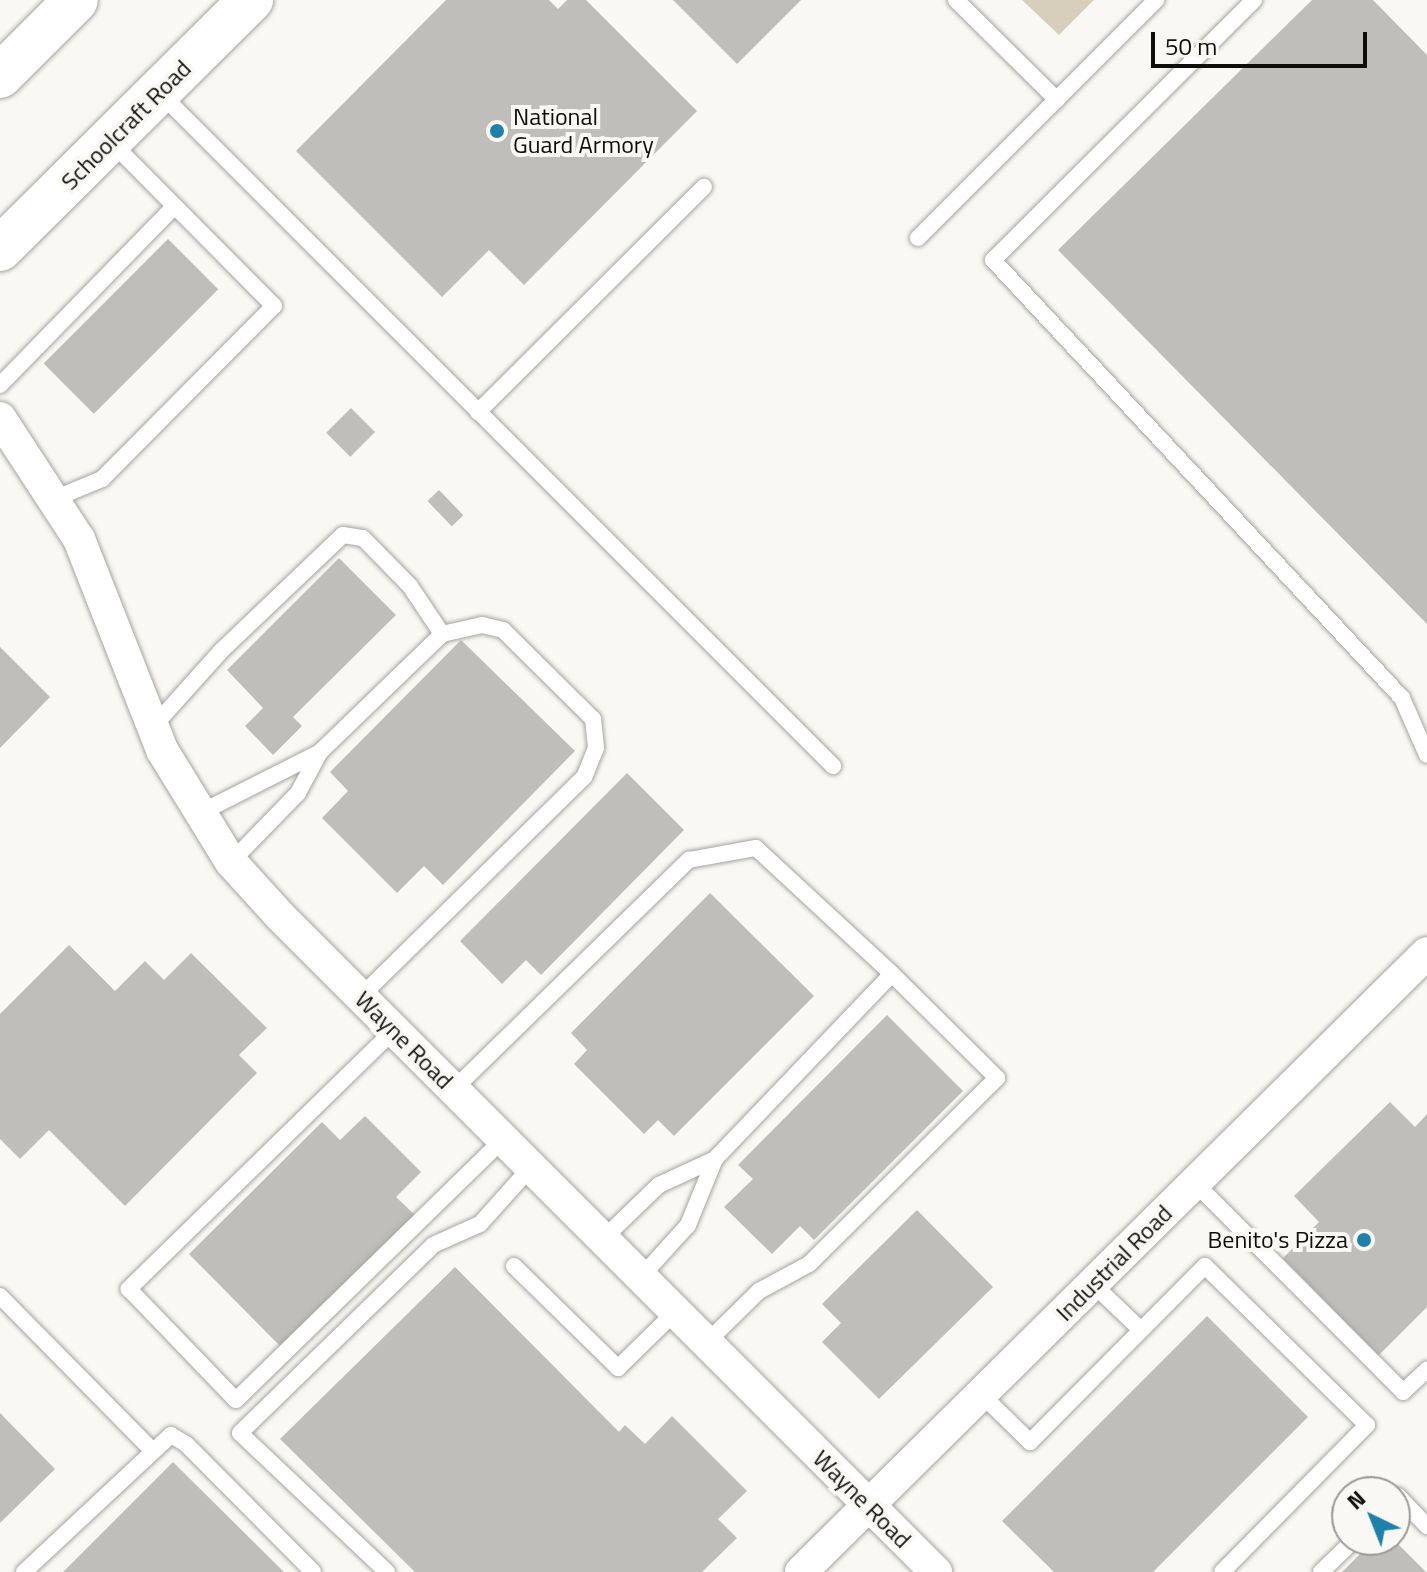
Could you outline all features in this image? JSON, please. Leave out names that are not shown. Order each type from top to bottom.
[{"type":"main road","points":[[0,76],[76,0]]},
{"type":"main road","name":"Schoolcraft Road","points":[[0,249],[251,0]]},
{"type":"street","name":"Wayne Road","points":[[0,418],[56,498],[98,582],[152,728],[198,814],[231,862],[360,997],[936,1572]]},
{"type":"street","name":"Industrial Road","points":[[801,1572],[1427,953]]},
{"type":"lane","points":[[956,0],[1057,100]]},
{"type":"lane","points":[[918,238],[1156,0]]},
{"type":"lane","points":[[1254,0],[993,260],[1402,698],[1427,755]]},
{"type":"lane","points":[[159,92],[833,766]]},
{"type":"lane","points":[[56,498],[102,479],[274,306],[110,141]]},
{"type":"lane","points":[[478,412],[704,187]]},
{"type":"lane","points":[[0,385],[174,207]]},
{"type":"lane","points":[[152,728],[221,651],[343,535],[363,538],[410,586],[442,634]]},
{"type":"lane","points":[[198,814],[320,752],[442,634],[482,625],[503,630],[593,719],[596,748],[584,777],[360,997]]},
{"type":"lane","points":[[231,862],[298,793],[320,752]]},
{"type":"lane","points":[[453,1090],[689,860],[756,848],[892,974],[997,1078],[809,1264],[759,1291],[706,1343]]},
{"type":"lane","points":[[603,1239],[659,1185],[715,1159],[892,974]]},
{"type":"lane","points":[[394,1030],[129,1289],[236,1400],[503,1139]]},
{"type":"lane","points":[[641,1277],[688,1225],[715,1159]]},
{"type":"lane","points":[[387,1572],[240,1433],[433,1245],[480,1224],[531,1167]]},
{"type":"lane","points":[[1195,1183],[1403,1392],[1427,1370]]},
{"type":"lane","points":[[514,1266],[618,1368],[675,1312]]},
{"type":"lane","points":[[981,1394],[1030,1442],[1205,1266],[1367,1425],[1222,1572]]},
{"type":"lane","points":[[1093,1284],[1141,1330]]},
{"type":"lane","points":[[0,1296],[150,1448]]},
{"type":"lane","points":[[24,1572],[150,1448],[171,1435],[186,1444],[313,1572]]},
{"type":"lane","points":[[1411,1509],[1427,1526]]},
{"type":"lane","points":[[1321,1572],[1338,1556]]},
{"type":"shaded area","points":[[1022,0],[1094,0],[1059,35]]},
{"type":"building","name":"National Guard Armory","points":[[446,0],[549,0],[558,9],[567,0],[586,0],[697,111],[524,285],[489,250],[442,297],[296,151]]},
{"type":"building","points":[[673,0],[801,0],[737,64]]},
{"type":"building","points":[[1312,0],[1373,0],[1427,55],[1427,624],[1058,250]]},
{"type":"building","points":[[168,239],[218,289],[94,414],[44,363]]},
{"type":"building","points":[[351,408],[375,432],[350,457],[326,433]]},
{"type":"building","points":[[439,490],[463,515],[452,526],[427,501]]},
{"type":"building","points":[[339,558],[396,615],[293,717],[302,726],[273,755],[245,726],[263,708],[227,670]]},
{"type":"building","points":[[461,640],[575,751],[443,885],[424,866],[397,893],[322,818],[348,791],[330,772]]},
{"type":"building","points":[[0,647],[50,697],[0,748]]},
{"type":"building","points":[[627,773],[684,830],[541,975],[526,960],[502,984],[460,941]]},
{"type":"building","points":[[710,893],[814,996],[674,1136],[658,1120],[644,1134],[574,1064],[587,1050],[571,1033]]},
{"type":"building","points":[[69,945],[115,991],[145,961],[164,980],[191,953],[267,1028],[239,1055],[257,1073],[125,1206],[49,1130],[20,1159],[0,1139],[0,1014]]},
{"type":"building","points":[[887,1015],[963,1091],[814,1240],[800,1226],[772,1254],[724,1207],[753,1179],[738,1165]]},
{"type":"building","name":"Benito's Pizza","points":[[1390,1102],[1415,1127],[1427,1114],[1427,1307],[1378,1356],[1283,1258],[1319,1222],[1294,1196]]},
{"type":"building","points":[[365,1116],[421,1172],[396,1197],[415,1215],[282,1348],[189,1254],[322,1122],[340,1140]]},
{"type":"building","points":[[917,1210],[993,1287],[879,1399],[822,1342],[841,1323],[822,1304]]},
{"type":"building","points":[[455,1267],[619,1432],[625,1425],[645,1444],[672,1416],[747,1491],[718,1519],[737,1538],[702,1572],[415,1572],[280,1439]]},
{"type":"building","points":[[1207,1316],[1308,1417],[1153,1572],[1054,1572],[1002,1521]]},
{"type":"building","points":[[0,1413],[55,1469],[0,1523]]},
{"type":"building","points":[[173,1462],[284,1572],[63,1572]]},
{"type":"building","points":[[1358,1556],[1410,1556],[1426,1572],[1342,1572]]},
{"type":"place","name":"National Guard Armory","points":[[497,131]]},
{"type":"place","name":"Benito's Pizza","points":[[1364,1240]]}]
